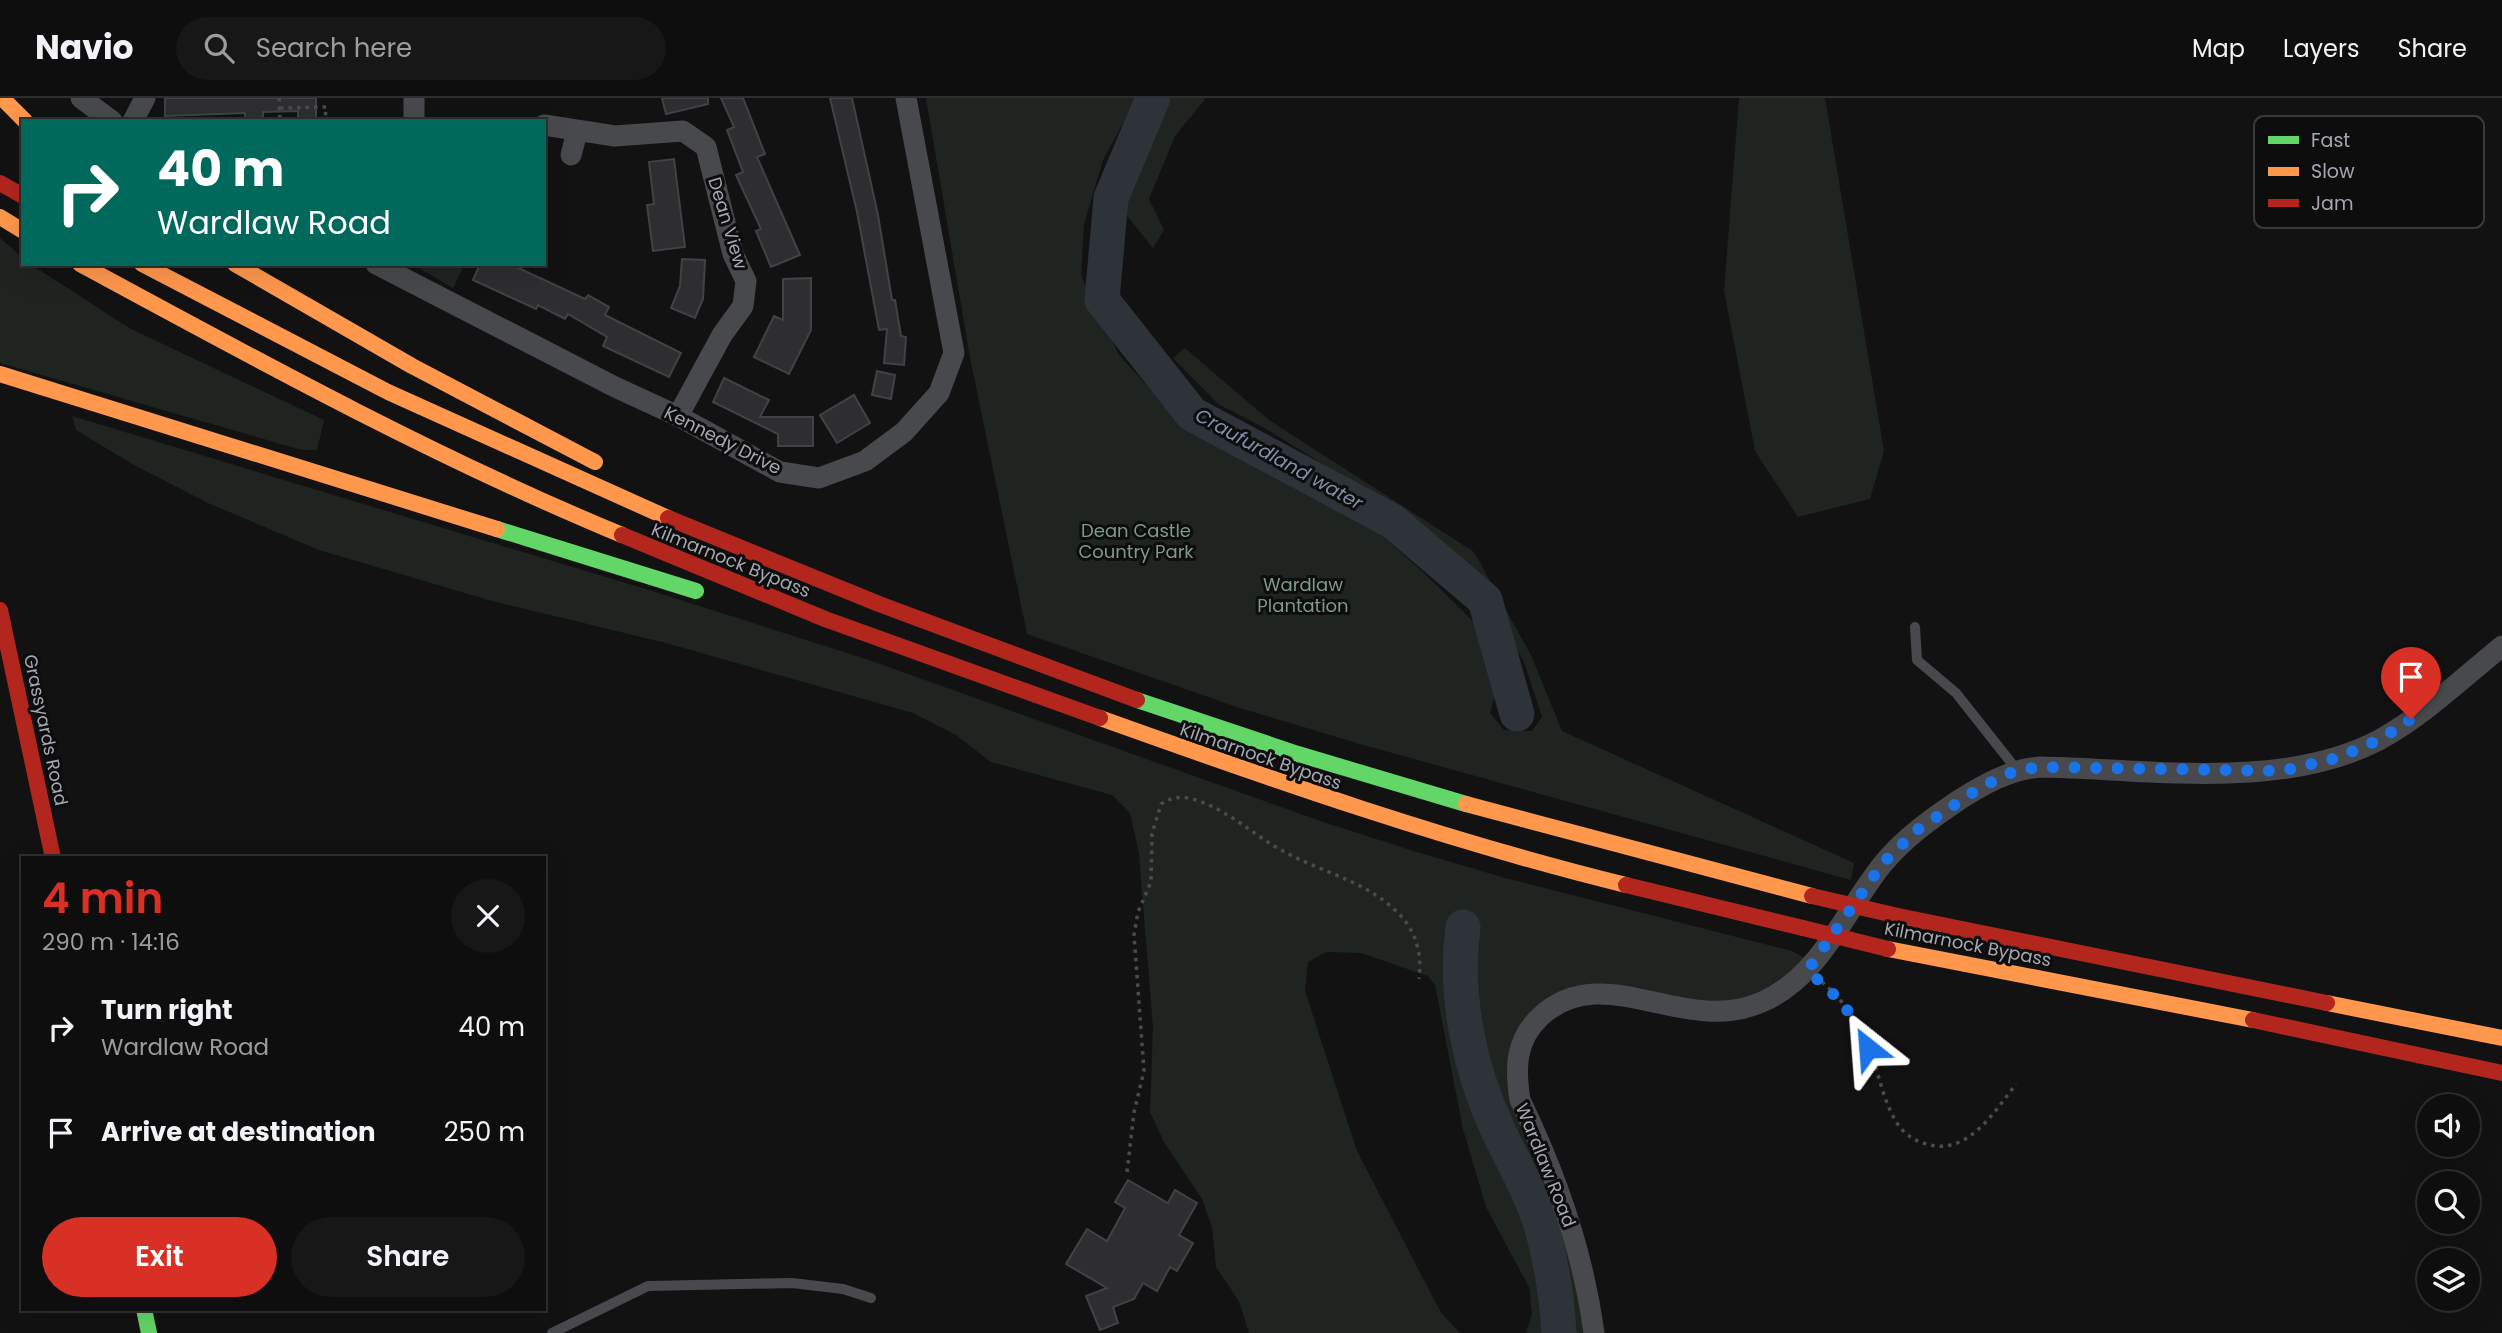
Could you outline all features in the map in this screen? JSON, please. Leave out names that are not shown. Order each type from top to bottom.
[{"type":"main road","points":[[2,98],[23,119]]},
{"type":"main road","points":[[0,183],[21,195]]},
{"type":"main road","points":[[0,218],[21,230]]},
{"type":"main road","name":"Kilmarnock Bypass","points":[[84,266],[246,354],[435,449],[617,533],[825,619],[1170,746],[1367,811],[1567,870],[1803,928],[1888,948],[2336,1036],[2502,1073]]},
{"type":"main road","name":"Kilmarnock Bypass","points":[[146,266],[272,334],[474,433],[613,497],[999,652],[1300,755],[1558,831],[1812,896],[1898,916],[2502,1038]]},
{"type":"main road","points":[[238,266],[401,360],[612,471]]},
{"type":"main road","points":[[0,378],[18,380],[714,597]]},
{"type":"main road","points":[[684,506],[703,515],[776,564]]},
{"type":"main road","points":[[753,609],[825,619]]},
{"type":"main road","name":"Grassyards Road","points":[[0,610],[53,856]]},
{"type":"main road","points":[[144,1311],[149,1333]]},
{"type":"street","points":[[81,98],[108,119]]},
{"type":"street","points":[[134,119],[145,98]]},
{"type":"street","points":[[414,98],[414,119]]},
{"type":"street","name":"Kennedy Drive","points":[[386,266],[615,387],[678,416],[780,472],[819,478],[865,461],[904,432],[939,393],[954,353],[906,98]]},
{"type":"street","name":"Dean View","points":[[546,125],[615,136],[682,131],[706,147],[733,254],[746,281],[743,306],[722,335],[678,416]]},
{"type":"street","points":[[571,155],[577,132]]},
{"type":"street","name":"Wardlaw Road","points":[[1594,1333],[1585,1273],[1574,1236],[1545,1156],[1520,1100],[1516,1066],[1518,1049],[1526,1034],[1552,1007],[1579,995],[1607,993],[1691,1012],[1727,1012],[1778,994],[1807,971],[1883,863],[1917,830],[1981,787],[2017,770],[2041,767],[2248,772],[2308,766],[2337,758],[2381,739],[2502,646]]},
{"type":"lane","points":[[1915,627],[1917,660],[1956,693],[2017,770]]},
{"type":"lane","points":[[552,1333],[648,1286],[792,1283],[843,1289],[871,1297]]},
{"type":"path","points":[[279,98],[280,119]]},
{"type":"path","points":[[279,108],[326,107],[325,119]]},
{"type":"path","points":[[1127,1172],[1134,1112],[1144,1071],[1134,935],[1138,912],[1151,882],[1151,842],[1161,804],[1170,798],[1182,797],[1198,801],[1238,819],[1284,852],[1378,896],[1400,915],[1413,933],[1420,951],[1419,979]]},
{"type":"path","points":[[1807,971],[1831,989],[1862,1032],[1890,1108],[1908,1136],[1938,1147],[1955,1145],[1988,1120],[2016,1084]]},
{"type":"green space","name":"Wardlaw Plantation","points":[[926,98],[1137,98],[1103,160],[1084,224],[1081,275],[1119,355],[1181,423],[1359,515],[1484,632],[1496,692],[1490,713],[1504,730],[1532,731],[1542,717],[1524,662],[1473,572],[1403,514],[1263,427],[1218,404],[1173,358],[1185,348],[1269,420],[1474,552],[1531,655],[1562,731],[1854,863],[1851,880],[1367,746],[1240,708],[1027,634],[970,358]]},
{"type":"green space","points":[[1169,98],[1206,98],[1175,136],[1149,199],[1164,230],[1153,248],[1123,211],[1160,110]]},
{"type":"green space","points":[[1739,98],[1825,98],[1884,451],[1870,499],[1798,517],[1755,451],[1724,291]]},
{"type":"green space","points":[[0,238],[21,256],[21,266],[33,266],[131,329],[324,420],[317,450],[302,450],[0,363]]},
{"type":"green space","points":[[415,266],[464,266],[453,288]]},
{"type":"green space","points":[[72,416],[652,591],[869,660],[1323,822],[1417,852],[1505,878],[1792,951],[1813,963],[1744,1009],[1626,997],[1552,1007],[1516,1066],[1594,1333],[1526,1333],[1532,1314],[1529,1287],[1486,1207],[1463,1129],[1435,985],[1428,976],[1361,953],[1326,952],[1308,962],[1305,991],[1357,1151],[1441,1313],[1460,1333],[1249,1333],[1239,1301],[1216,1267],[1212,1227],[1202,1199],[1164,1142],[1150,1112],[1153,1027],[1139,854],[1130,813],[1112,795],[991,762],[956,735],[913,713],[666,643],[492,601],[319,550],[208,503],[134,465],[76,430]]},
{"type":"building","points":[[165,98],[316,98],[316,119],[298,119],[298,111],[263,112],[263,119],[245,119],[245,113],[165,116]]},
{"type":"building","points":[[662,98],[708,98],[708,104],[666,114]]},
{"type":"building","points":[[721,98],[743,98],[765,154],[757,157],[800,255],[771,267],[756,231],[761,229],[736,175],[743,172],[727,130],[734,127]]},
{"type":"building","points":[[830,98],[852,98],[878,215],[892,300],[895,300],[901,336],[906,337],[904,365],[884,363],[887,329],[879,330],[857,212]]},
{"type":"building","points":[[674,159],[685,247],[653,251],[647,205],[654,204],[649,162]]},
{"type":"building","points":[[682,259],[705,260],[703,299],[695,318],[671,308],[680,286]]},
{"type":"building","points":[[479,266],[514,266],[585,299],[588,295],[609,307],[605,315],[681,353],[669,377],[603,346],[607,337],[568,314],[565,319],[538,305],[536,309],[473,280]]},
{"type":"building","points":[[811,278],[811,330],[789,374],[754,357],[774,316],[783,320],[783,279]]},
{"type":"building","points":[[877,371],[895,375],[891,399],[872,395]]},
{"type":"building","points":[[724,378],[769,400],[760,417],[813,417],[813,446],[778,446],[778,434],[713,402]]},
{"type":"building","points":[[854,395],[870,423],[837,443],[820,415]]},
{"type":"building","points":[[1128,1180],[1168,1203],[1175,1190],[1197,1203],[1179,1235],[1193,1243],[1177,1271],[1170,1267],[1157,1291],[1143,1283],[1134,1299],[1113,1307],[1118,1323],[1100,1330],[1086,1296],[1107,1288],[1066,1264],[1087,1229],[1107,1241],[1125,1208],[1115,1202]]},
{"type":"waterway","name":"Craufurdland water","points":[[1153,98],[1111,198],[1102,300],[1192,414],[1392,521],[1485,600],[1517,714]]},
{"type":"waterway","name":"Craufurdland water","points":[[1463,927],[1462,1004],[1472,1056],[1488,1106],[1538,1215],[1553,1280],[1559,1333]]},
{"type":"traffic: fast","points":[[497,529],[696,591]]},
{"type":"traffic: fast","points":[[1137,700],[1298,754],[1466,804]]},
{"type":"traffic: fast","points":[[144,1311],[149,1333]]},
{"type":"traffic: slow","points":[[2,98],[23,119]]},
{"type":"traffic: slow","points":[[0,217],[21,230]]},
{"type":"traffic: slow","points":[[84,266],[415,441],[622,535]]},
{"type":"traffic: slow","points":[[146,266],[388,392],[668,518]]},
{"type":"traffic: slow","points":[[238,266],[412,366],[595,462]]},
{"type":"traffic: slow","points":[[0,374],[497,529]]},
{"type":"traffic: slow","points":[[1100,718],[1427,829],[1626,885]]},
{"type":"traffic: slow","points":[[1466,804],[1812,896]]},
{"type":"traffic: slow","points":[[1888,949],[2253,1020]]},
{"type":"traffic: slow","points":[[2327,1003],[2502,1038]]},
{"type":"traffic: jam","points":[[0,183],[21,195]]},
{"type":"traffic: jam","points":[[668,518],[879,604],[1137,700]]},
{"type":"traffic: jam","points":[[622,535],[825,619],[1100,718]]},
{"type":"traffic: jam","points":[[0,610],[53,856]]},
{"type":"traffic: jam","points":[[1626,885],[1803,928]]},
{"type":"traffic: jam","points":[[1812,896],[1898,916]]},
{"type":"traffic: jam","points":[[1898,916],[2327,1003]]},
{"type":"traffic: jam","points":[[1803,928],[1888,949]]},
{"type":"traffic: jam","points":[[2253,1020],[2502,1073]]},
{"type":"route","points":[[1868,1048],[1862,1032],[1844,1005],[1831,989],[1807,971],[1883,863],[1917,830],[1981,787],[2017,770],[2041,767],[2149,771],[2282,771],[2337,758],[2360,749],[2411,719]]},
{"type":"park label","name":"Dean Castle Country Park","points":[[1136,540]]}]
